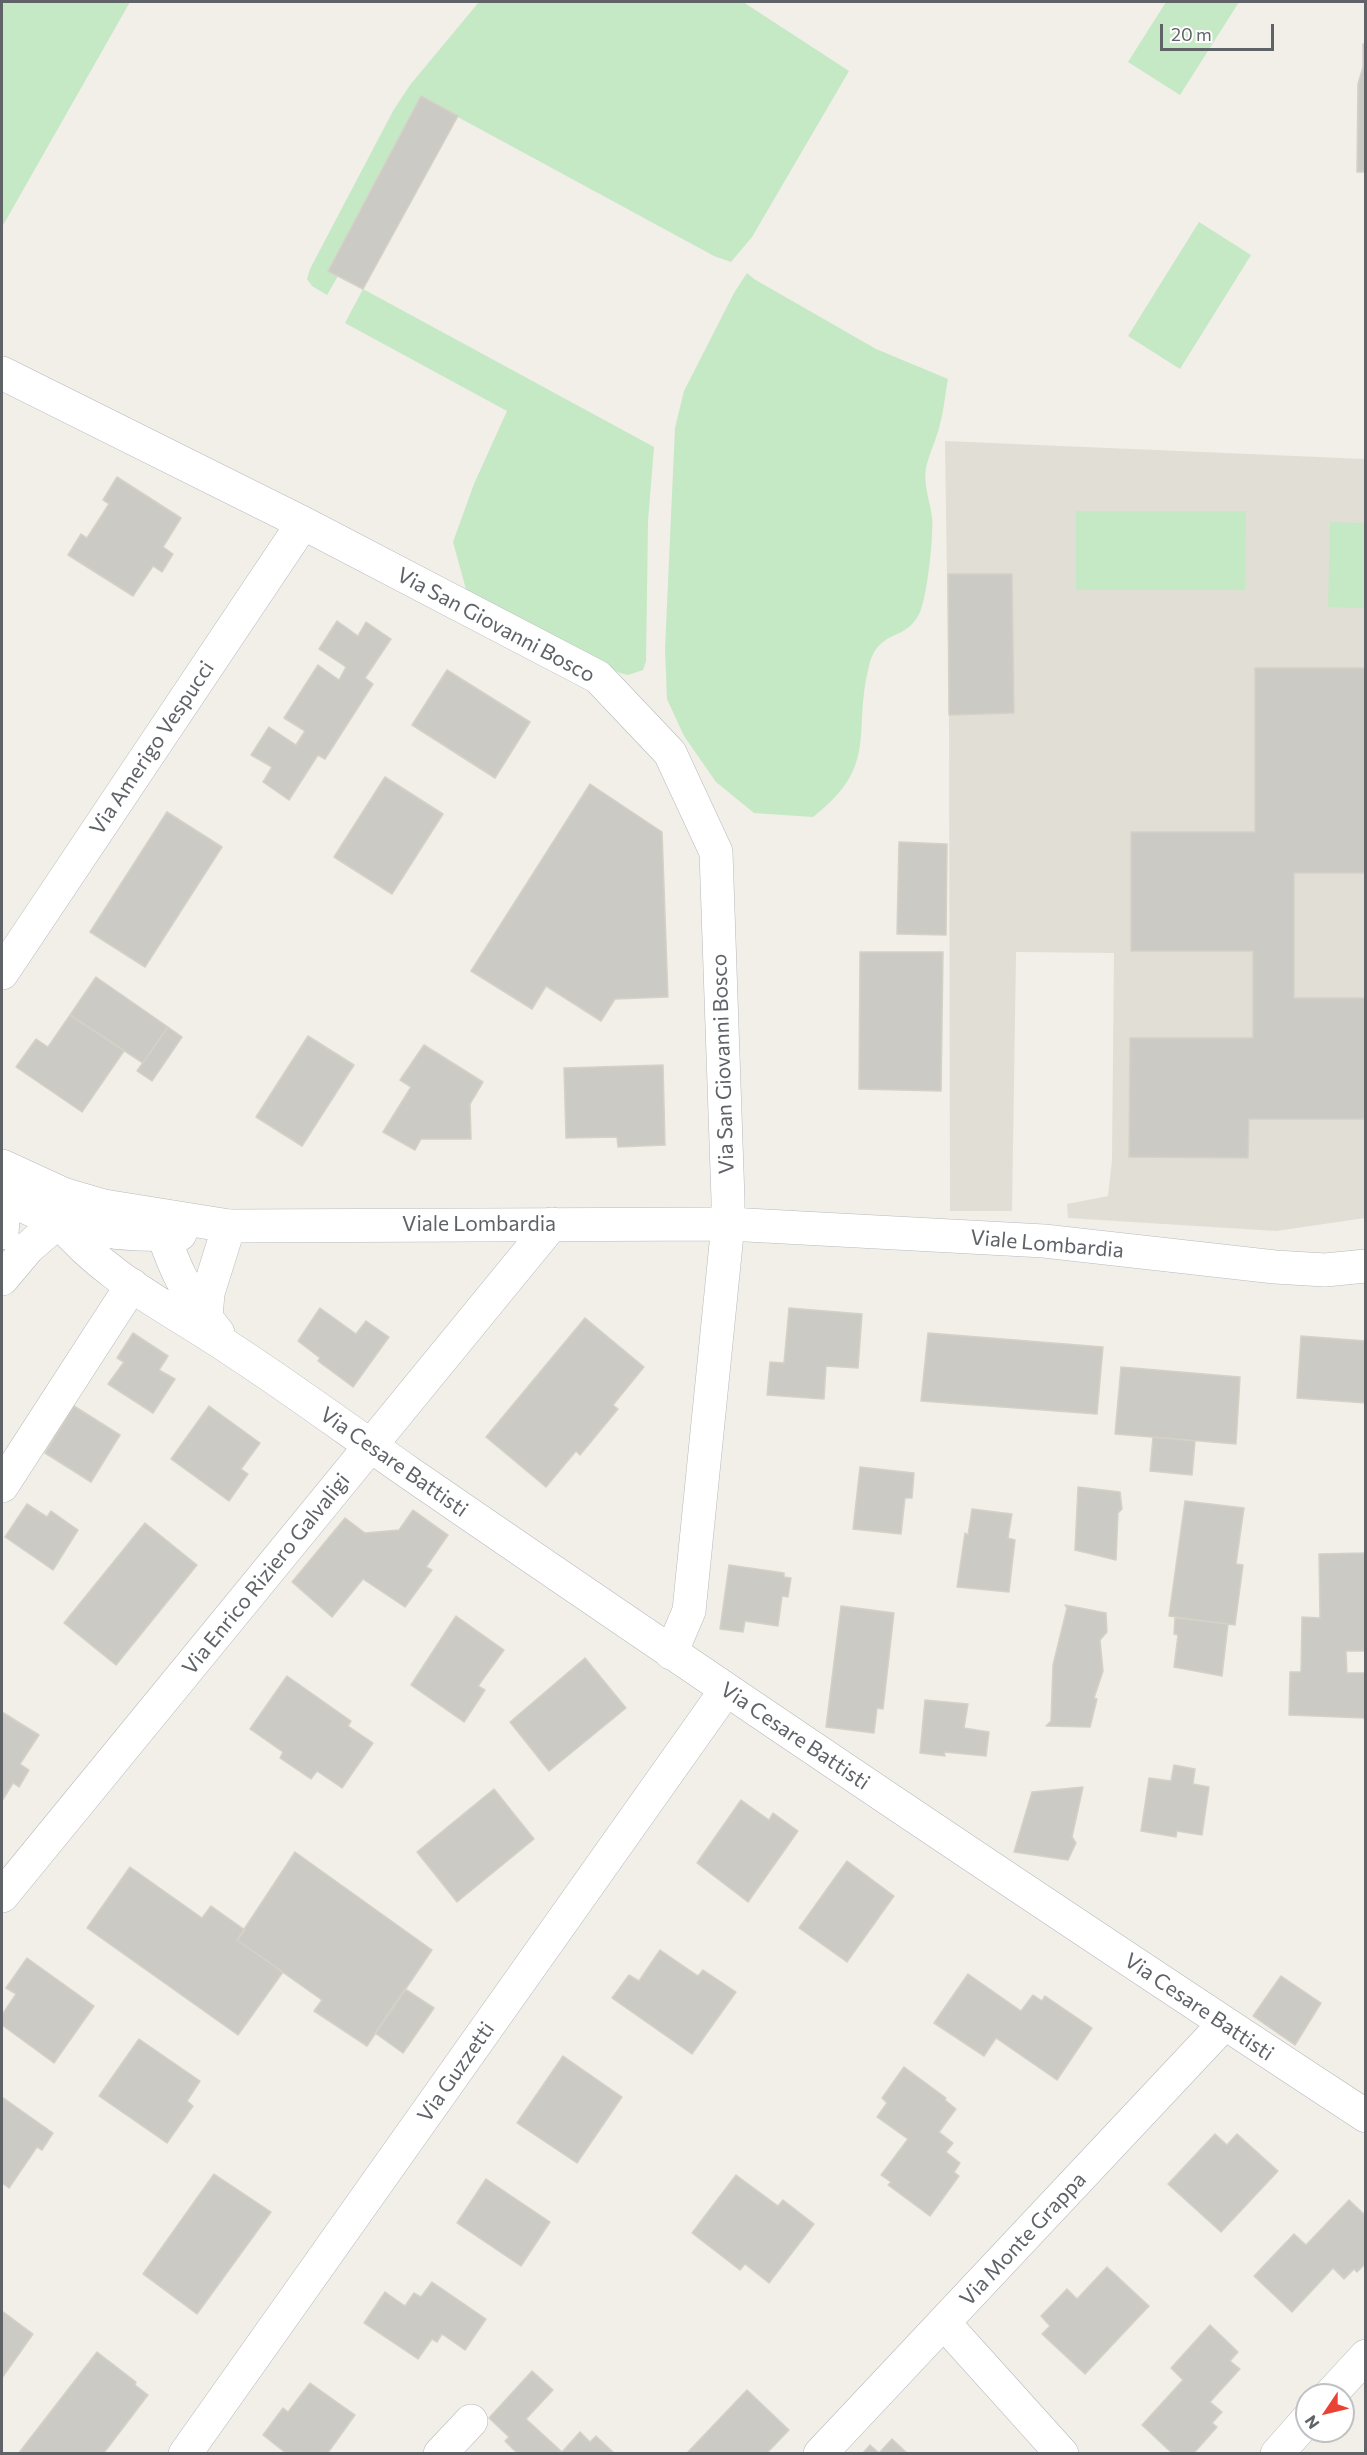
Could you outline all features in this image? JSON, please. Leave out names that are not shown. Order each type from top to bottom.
[{"type":"street","name":"Via San Giovanni Bosco","points":[[2,373],[303,523],[598,677],[670,753],[716,852],[728,1224]]},
{"type":"street","name":"Via Amerigo Vespucci","points":[[2,973],[303,523]]},
{"type":"street","name":"Viale Lombardia","points":[[3,1185],[32,1210],[59,1221],[115,1234],[160,1225],[728,1224],[1044,1241],[1275,1267],[1325,1269],[1365,1266]]},
{"type":"street","name":"Viale Lombardia","points":[[3,1185],[63,1194],[160,1225]]},
{"type":"street","points":[[2,1233],[3,1185]]},
{"type":"street","points":[[2,1279],[28,1248],[59,1221]]},
{"type":"street","name":"Via Cesare Battisti","points":[[59,1221],[76,1242],[99,1262],[132,1285],[230,1348],[671,1653],[1365,2116]]},
{"type":"street","name":"Via Enrico Riziero Galvaligi","points":[[2,1896],[552,1224]]},
{"type":"street","points":[[671,1653],[689,1611],[728,1224]]},
{"type":"street","name":"Via Cesare Battisti","points":[[160,1225],[174,1268],[184,1287],[230,1348]]},
{"type":"street","points":[[206,1318],[208,1293],[229,1226]]},
{"type":"street","points":[[2,1486],[132,1285]]},
{"type":"street","name":"Via Guzzetti","points":[[185,2454],[726,1690]]},
{"type":"street","name":"Via Monte Grappa","points":[[820,2454],[1224,2024]]},
{"type":"street","points":[[944,2323],[1062,2454]]},
{"type":"street","points":[[1341,2383],[1365,2356]]},
{"type":"street","points":[[440,2454],[471,2421]]},
{"type":"street","points":[[1277,2454],[1295,2434]]},
{"type":"shaded area","points":[[945,441],[1365,459],[1365,1218],[1276,1231],[1068,1218],[1067,1204],[1108,1196],[1112,1160],[1114,953],[1016,952],[1012,1211],[950,1211],[949,715]]},
{"type":"green space","points":[[2,2],[130,2],[2,227]]},
{"type":"green space","points":[[479,2],[743,2],[849,71],[752,237],[731,262],[714,256],[421,97],[328,270],[338,276],[327,295],[312,286],[307,279],[310,269],[393,111],[410,85]]},
{"type":"green space","points":[[1166,2],[1239,2],[1180,95],[1128,62]]},
{"type":"green space","points":[[1199,222],[1251,255],[1180,369],[1128,336]]},
{"type":"green space","points":[[747,273],[876,349],[948,379],[941,419],[925,474],[931,511],[932,537],[923,604],[914,622],[908,628],[879,645],[873,654],[864,690],[860,747],[856,764],[848,781],[834,798],[813,817],[754,813],[716,782],[684,736],[667,699],[665,649],[675,428],[684,391],[734,293]]},
{"type":"green space","points":[[363,289],[654,447],[648,521],[646,661],[643,670],[628,675],[620,673],[467,593],[453,542],[474,484],[507,411],[345,323]]},
{"type":"green space","points":[[1076,511],[1246,511],[1245,590],[1076,590]]},
{"type":"green space","points":[[1330,522],[1365,523],[1365,608],[1328,607]]},
{"type":"building","points":[[1363,44],[1366,44],[1366,172],[1357,172],[1358,84],[1363,67]]},
{"type":"building","points":[[421,96],[458,116],[363,289],[328,271]]},
{"type":"building","points":[[117,477],[181,518],[163,547],[173,554],[162,572],[153,566],[133,596],[68,555],[81,534],[87,538],[109,504],[103,500]]},
{"type":"building","points":[[948,574],[1012,574],[1014,713],[949,715]]},
{"type":"building","points":[[337,621],[358,636],[366,622],[391,639],[365,678],[373,684],[325,759],[318,755],[289,800],[263,782],[272,767],[251,755],[269,727],[296,745],[305,731],[284,718],[318,665],[339,680],[346,667],[319,649]]},
{"type":"building","points":[[1255,668],[1366,668],[1366,873],[1294,873],[1294,998],[1366,998],[1366,1119],[1249,1119],[1248,1158],[1129,1157],[1130,1038],[1253,1038],[1253,951],[1131,951],[1131,832],[1255,832]]},
{"type":"building","points":[[447,670],[530,722],[495,778],[412,725]]},
{"type":"building","points":[[385,777],[443,814],[392,894],[334,857]]},
{"type":"building","points":[[590,784],[662,832],[668,997],[615,999],[601,1021],[546,986],[532,1009],[471,971]]},
{"type":"building","points":[[167,812],[222,847],[145,967],[90,932]]},
{"type":"building","points":[[899,842],[947,844],[946,935],[897,934]]},
{"type":"building","points":[[860,952],[943,952],[941,1091],[859,1089]]},
{"type":"building","points":[[96,977],[168,1027],[143,1063],[70,1015]]},
{"type":"building","points":[[70,1015],[124,1051],[82,1112],[16,1067],[36,1039],[48,1047]]},
{"type":"building","points":[[168,1027],[182,1037],[152,1081],[137,1071]]},
{"type":"building","points":[[308,1036],[354,1065],[302,1146],[256,1117]]},
{"type":"building","points":[[424,1045],[483,1082],[470,1104],[471,1139],[421,1139],[415,1150],[383,1132],[411,1087],[400,1080]]},
{"type":"building","points":[[663,1065],[665,1145],[618,1147],[617,1137],[566,1138],[564,1068]]},
{"type":"building","points":[[320,1308],[356,1334],[366,1321],[389,1337],[353,1387],[318,1361],[320,1358],[298,1341]]},
{"type":"building","points":[[789,1308],[862,1314],[858,1368],[826,1366],[824,1399],[767,1395],[770,1362],[784,1363]]},
{"type":"building","points":[[585,1318],[644,1367],[613,1405],[618,1409],[580,1455],[576,1451],[546,1487],[486,1437]]},
{"type":"building","points":[[133,1333],[168,1356],[159,1370],[175,1379],[153,1413],[108,1384],[124,1362],[117,1358]]},
{"type":"building","points":[[928,1333],[1103,1347],[1097,1414],[921,1401]]},
{"type":"building","points":[[1301,1336],[1366,1341],[1366,1403],[1297,1398]]},
{"type":"building","points":[[1121,1367],[1240,1377],[1236,1444],[1115,1434]]},
{"type":"building","points":[[74,1406],[120,1435],[91,1482],[45,1453]]},
{"type":"building","points":[[209,1406],[260,1443],[241,1469],[248,1474],[229,1501],[171,1459]]},
{"type":"building","points":[[1153,1437],[1195,1441],[1192,1475],[1150,1471]]},
{"type":"building","points":[[860,1467],[914,1473],[912,1498],[905,1498],[901,1534],[853,1529]]},
{"type":"building","points":[[1078,1487],[1120,1492],[1122,1509],[1118,1513],[1116,1560],[1075,1550]]},
{"type":"building","points":[[1185,1501],[1244,1508],[1236,1564],[1243,1565],[1235,1625],[1169,1616]]},
{"type":"building","points":[[27,1504],[47,1517],[51,1511],[78,1530],[53,1570],[5,1537]]},
{"type":"building","points":[[972,1509],[1012,1514],[1008,1538],[1015,1540],[1009,1592],[957,1587],[965,1533],[968,1535]]},
{"type":"building","points":[[413,1510],[448,1535],[426,1567],[432,1570],[405,1607],[363,1579],[332,1617],[292,1582],[345,1518],[365,1533],[399,1530]]},
{"type":"building","points":[[145,1523],[197,1565],[116,1665],[64,1623]]},
{"type":"building","points":[[1366,1553],[1366,1651],[1346,1651],[1347,1673],[1366,1673],[1366,1723],[1364,1718],[1289,1715],[1290,1672],[1301,1672],[1302,1617],[1320,1618],[1319,1554]]},
{"type":"building","points":[[729,1565],[784,1573],[784,1577],[791,1578],[788,1597],[782,1596],[778,1626],[745,1621],[743,1632],[720,1629]]},
{"type":"building","points":[[1065,1605],[1106,1613],[1107,1632],[1100,1640],[1103,1671],[1094,1698],[1097,1699],[1090,1727],[1046,1726],[1051,1721],[1053,1665],[1067,1608]]},
{"type":"building","points":[[841,1606],[894,1613],[883,1709],[877,1708],[874,1733],[826,1727]]},
{"type":"building","points":[[456,1616],[504,1650],[478,1686],[485,1690],[464,1722],[411,1685]]},
{"type":"building","points":[[1175,1618],[1228,1624],[1222,1676],[1174,1667],[1178,1635],[1174,1634]]},
{"type":"building","points":[[585,1658],[626,1708],[549,1771],[510,1722]]},
{"type":"building","points":[[287,1676],[351,1721],[348,1726],[373,1743],[342,1788],[317,1771],[311,1779],[280,1758],[283,1752],[250,1729]]},
{"type":"building","points":[[925,1700],[968,1704],[964,1728],[989,1732],[986,1756],[944,1752],[945,1756],[920,1753]]},
{"type":"building","points":[[2,1712],[39,1735],[20,1764],[29,1770],[19,1787],[13,1783],[2,1801]]},
{"type":"building","points":[[1174,1765],[1195,1769],[1193,1784],[1209,1787],[1202,1835],[1177,1831],[1176,1837],[1141,1831],[1149,1778],[1171,1781]]},
{"type":"building","points":[[1083,1787],[1072,1837],[1076,1843],[1068,1860],[1014,1852],[1032,1792]]},
{"type":"building","points":[[494,1789],[534,1839],[457,1902],[417,1852]]},
{"type":"building","points":[[741,1800],[769,1820],[773,1813],[798,1831],[748,1902],[697,1863]]},
{"type":"building","points":[[295,1852],[432,1950],[367,2046],[314,2011],[322,2000],[237,1940]]},
{"type":"building","points":[[847,1861],[894,1896],[847,1962],[799,1928]]},
{"type":"building","points":[[130,1867],[202,1918],[211,1906],[245,1930],[237,1940],[283,1972],[238,2035],[87,1928]]},
{"type":"building","points":[[660,1950],[698,1976],[703,1970],[736,1992],[692,2054],[612,1998],[629,1975],[639,1981]]},
{"type":"building","points":[[27,1958],[94,2006],[54,2063],[2,2025],[2,2015],[16,1994],[6,1988]]},
{"type":"building","points":[[968,1974],[1021,2011],[1033,1995],[1042,2001],[1045,1996],[1092,2028],[1057,2080],[996,2038],[984,2056],[934,2023]]},
{"type":"building","points":[[1281,1976],[1321,2003],[1295,2045],[1253,2016]]},
{"type":"building","points":[[405,1989],[434,2008],[403,2053],[375,2033]]},
{"type":"building","points":[[139,2039],[200,2081],[187,2101],[193,2106],[167,2143],[99,2096]]},
{"type":"building","points":[[563,2056],[622,2097],[577,2163],[517,2123]]},
{"type":"building","points":[[904,2067],[946,2098],[945,2100],[956,2109],[939,2132],[953,2143],[946,2152],[960,2163],[954,2172],[959,2176],[930,2216],[888,2185],[891,2182],[881,2175],[908,2139],[877,2117],[887,2103],[882,2098]]},
{"type":"building","points":[[2,2097],[53,2133],[42,2150],[37,2147],[9,2188],[2,2183]]},
{"type":"building","points":[[1215,2134],[1227,2145],[1237,2134],[1278,2171],[1221,2232],[1168,2184]]},
{"type":"building","points":[[214,2174],[271,2212],[197,2314],[143,2274]]},
{"type":"building","points":[[736,2175],[778,2206],[783,2200],[814,2224],[769,2283],[745,2264],[740,2270],[692,2233]]},
{"type":"building","points":[[486,2179],[550,2222],[521,2266],[457,2223]]},
{"type":"building","points":[[1349,2200],[1366,2216],[1366,2263],[1357,2272],[1354,2269],[1344,2279],[1333,2268],[1292,2312],[1254,2276],[1294,2234],[1306,2245]]},
{"type":"building","points":[[1107,2267],[1149,2306],[1085,2374],[1042,2334],[1050,2326],[1041,2316],[1067,2289],[1077,2299]]},
{"type":"building","points":[[432,2282],[486,2319],[465,2350],[442,2334],[437,2342],[432,2339],[418,2359],[364,2323],[385,2292],[405,2306],[414,2293],[421,2297]]},
{"type":"building","points":[[2,2311],[33,2334],[2,2378]]},
{"type":"building","points":[[1210,2325],[1238,2352],[1230,2361],[1240,2369],[1210,2402],[1222,2412],[1212,2423],[1217,2427],[1193,2454],[1173,2454],[1142,2425],[1183,2380],[1171,2368]]},
{"type":"building","points":[[97,2352],[136,2382],[135,2385],[148,2395],[103,2454],[18,2454]]},
{"type":"building","points":[[532,2371],[553,2390],[526,2419],[562,2452],[580,2432],[590,2442],[596,2436],[615,2454],[518,2454],[505,2441],[509,2437],[489,2418]]},
{"type":"building","points":[[310,2383],[355,2415],[327,2454],[287,2454],[263,2435],[283,2408],[288,2412]]},
{"type":"building","points":[[747,2390],[789,2430],[766,2454],[686,2454]]},
{"type":"building","points":[[892,2439],[908,2454],[862,2454],[870,2445],[879,2453]]}]
